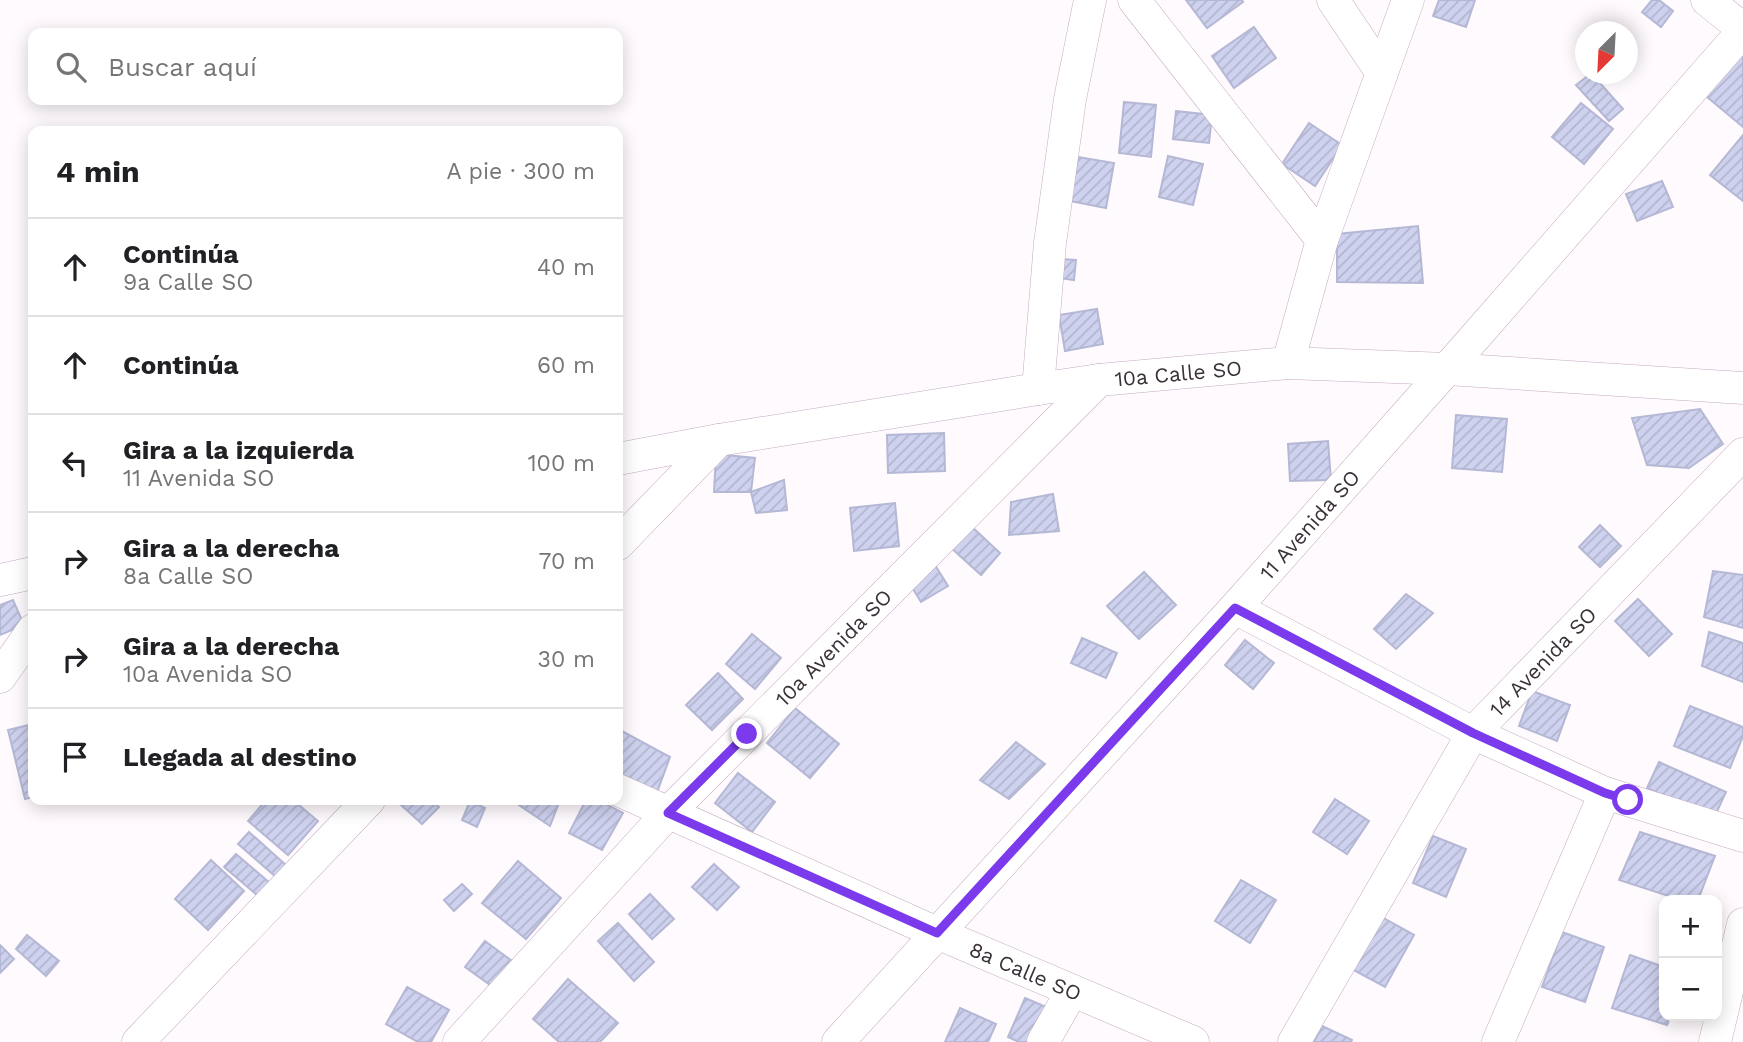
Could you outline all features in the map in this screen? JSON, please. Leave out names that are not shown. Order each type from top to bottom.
[{"type":"street","points":[[1038,389],[1050,243],[1070,99],[1090,0]]},
{"type":"street","points":[[1134,0],[1322,240]]},
{"type":"street","points":[[1333,0],[1382,73]]},
{"type":"street","points":[[1289,363],[1322,240],[1408,0]]},
{"type":"street","points":[[1707,0],[1743,30]]},
{"type":"street","name":"11 Avenida SO","points":[[838,1042],[1235,608],[1743,30]]},
{"type":"street","name":"10a Calle SO","points":[[623,458],[719,440],[1099,380],[1289,363],[1447,369],[1743,388]]},
{"type":"street","name":"10a Avenida SO","points":[[460,1042],[668,813],[1099,380]]},
{"type":"street","points":[[623,539],[719,440]]},
{"type":"street","name":"14 Avenida SO","points":[[1294,1042],[1473,733],[1743,454]]},
{"type":"street","points":[[0,580],[28,574]]},
{"type":"street","points":[[1235,608],[1473,733],[1605,793],[1743,835]]},
{"type":"street","points":[[0,677],[28,637]]},
{"type":"street","name":"8a Calle SO","points":[[623,792],[937,933],[1192,1042]]},
{"type":"street","points":[[1498,1042],[1605,793]]},
{"type":"street","points":[[138,1042],[364,805]]},
{"type":"street","points":[[1714,1042],[1743,924]]},
{"type":"street","points":[[1043,1042],[1072,991]]},
{"type":"building","points":[[1186,0],[1242,0],[1243,2],[1207,28]]},
{"type":"building","points":[[1439,0],[1475,0],[1466,27],[1433,16]]},
{"type":"building","points":[[1652,0],[1659,0],[1673,11],[1661,27],[1642,12]]},
{"type":"building","points":[[1254,27],[1276,58],[1234,88],[1212,56]]},
{"type":"building","points":[[1740,55],[1743,57],[1743,127],[1706,96]]},
{"type":"building","points":[[1601,84],[1623,109],[1609,121],[1576,85]]},
{"type":"building","points":[[1124,102],[1156,105],[1151,157],[1119,153]]},
{"type":"building","points":[[1581,103],[1613,129],[1584,164],[1552,137]]},
{"type":"building","points":[[1176,111],[1212,115],[1209,143],[1173,139]]},
{"type":"building","points":[[1309,123],[1342,145],[1315,186],[1282,164]]},
{"type":"building","points":[[1743,135],[1743,201],[1710,175]]},
{"type":"building","points":[[1168,156],[1203,164],[1193,205],[1159,197]]},
{"type":"building","points":[[1078,157],[1114,163],[1106,208],[1070,201]]},
{"type":"building","points":[[1662,181],[1673,207],[1637,221],[1626,194]]},
{"type":"building","points":[[1418,226],[1423,283],[1337,282],[1337,234]]},
{"type":"building","points":[[1061,259],[1076,260],[1074,280],[1059,278]]},
{"type":"building","points":[[1097,309],[1103,344],[1065,351],[1059,315]]},
{"type":"building","points":[[1700,409],[1723,444],[1689,468],[1647,465],[1632,418]]},
{"type":"building","points":[[1456,415],[1507,419],[1502,472],[1452,468]]},
{"type":"building","points":[[944,433],[945,471],[888,473],[887,435]]},
{"type":"building","points":[[1328,441],[1331,480],[1290,481],[1288,444]]},
{"type":"building","points":[[716,454],[755,458],[751,492],[714,492]]},
{"type":"building","points":[[784,480],[787,510],[756,513],[751,492]]},
{"type":"building","points":[[1053,494],[1059,531],[1009,535],[1011,502]]},
{"type":"building","points":[[895,503],[899,546],[854,551],[850,508]]},
{"type":"building","points":[[970,525],[1000,553],[981,575],[950,547]]},
{"type":"building","points":[[1600,525],[1621,546],[1600,567],[1579,547]]},
{"type":"building","points":[[935,565],[948,586],[921,602],[908,581]]},
{"type":"building","points":[[1713,571],[1743,575],[1743,628],[1704,617]]},
{"type":"building","points":[[1144,572],[1176,605],[1139,639],[1107,606]]},
{"type":"building","points":[[1406,594],[1433,613],[1396,649],[1374,629]]},
{"type":"building","points":[[1638,599],[1672,634],[1649,656],[1615,621]]},
{"type":"building","points":[[13,600],[24,625],[0,635],[0,605]]},
{"type":"building","points":[[1709,632],[1743,643],[1743,682],[1702,666]]},
{"type":"building","points":[[752,634],[781,658],[755,689],[726,664]]},
{"type":"building","points":[[1082,638],[1117,653],[1106,678],[1071,663]]},
{"type":"building","points":[[1245,640],[1274,663],[1253,689],[1225,665]]},
{"type":"building","points":[[718,673],[743,699],[712,730],[686,705]]},
{"type":"building","points":[[1532,691],[1570,705],[1557,741],[1519,726]]},
{"type":"building","points":[[1690,706],[1743,727],[1743,736],[1730,768],[1674,746]]},
{"type":"building","points":[[795,708],[839,744],[810,778],[767,743]]},
{"type":"building","points":[[28,725],[28,798],[25,799],[8,730]]},
{"type":"building","points":[[623,732],[670,757],[656,795],[623,778]]},
{"type":"building","points":[[1016,742],[1045,764],[1009,799],[980,780]]},
{"type":"building","points":[[1659,762],[1726,792],[1714,818],[1647,788]]},
{"type":"building","points":[[738,773],[775,802],[752,832],[715,803]]},
{"type":"building","points":[[1335,799],[1369,821],[1347,854],[1313,832]]},
{"type":"building","points":[[262,805],[299,805],[318,821],[288,855],[248,821]]},
{"type":"building","points":[[401,805],[439,807],[422,824]]},
{"type":"building","points":[[468,805],[485,808],[477,827],[462,820]]},
{"type":"building","points":[[519,805],[558,805],[550,826]]},
{"type":"building","points":[[583,805],[608,805],[623,813],[602,850],[569,833]]},
{"type":"building","points":[[249,832],[286,865],[276,877],[238,844]]},
{"type":"building","points":[[1640,832],[1715,856],[1700,895],[1666,895],[1619,880]]},
{"type":"building","points":[[1433,836],[1466,849],[1446,897],[1413,883]]},
{"type":"building","points":[[236,854],[270,883],[258,896],[224,867]]},
{"type":"building","points":[[211,860],[244,891],[208,930],[175,899]]},
{"type":"building","points":[[518,861],[561,898],[526,939],[482,903]]},
{"type":"building","points":[[714,864],[739,887],[717,910],[692,887]]},
{"type":"building","points":[[1241,880],[1276,900],[1250,943],[1215,921]]},
{"type":"building","points":[[462,884],[472,894],[454,911],[444,900]]},
{"type":"building","points":[[650,894],[674,919],[652,939],[629,914]]},
{"type":"building","points":[[1380,916],[1414,935],[1385,987],[1350,968]]},
{"type":"building","points":[[618,923],[654,962],[634,981],[598,941]]},
{"type":"building","points":[[1562,932],[1604,947],[1585,1002],[1542,987]]},
{"type":"building","points":[[27,935],[59,961],[46,976],[16,949]]},
{"type":"building","points":[[485,941],[512,961],[493,987],[465,967]]},
{"type":"building","points":[[0,945],[14,959],[0,973]]},
{"type":"building","points":[[1630,955],[1659,965],[1659,1021],[1669,1021],[1667,1025],[1612,1008]]},
{"type":"building","points":[[568,979],[618,1023],[600,1042],[559,1042],[533,1019]]},
{"type":"building","points":[[407,987],[449,1010],[431,1042],[418,1042],[386,1024]]},
{"type":"building","points":[[1025,998],[1051,1009],[1036,1042],[1019,1042],[1008,1037]]},
{"type":"building","points":[[960,1008],[996,1024],[988,1042],[945,1042]]},
{"type":"building","points":[[1322,1026],[1352,1040],[1351,1042],[1314,1042]]},
{"type":"route","points":[[747,734],[668,813],[937,933],[1235,608],[1473,733],[1605,793],[1628,800]]}]
